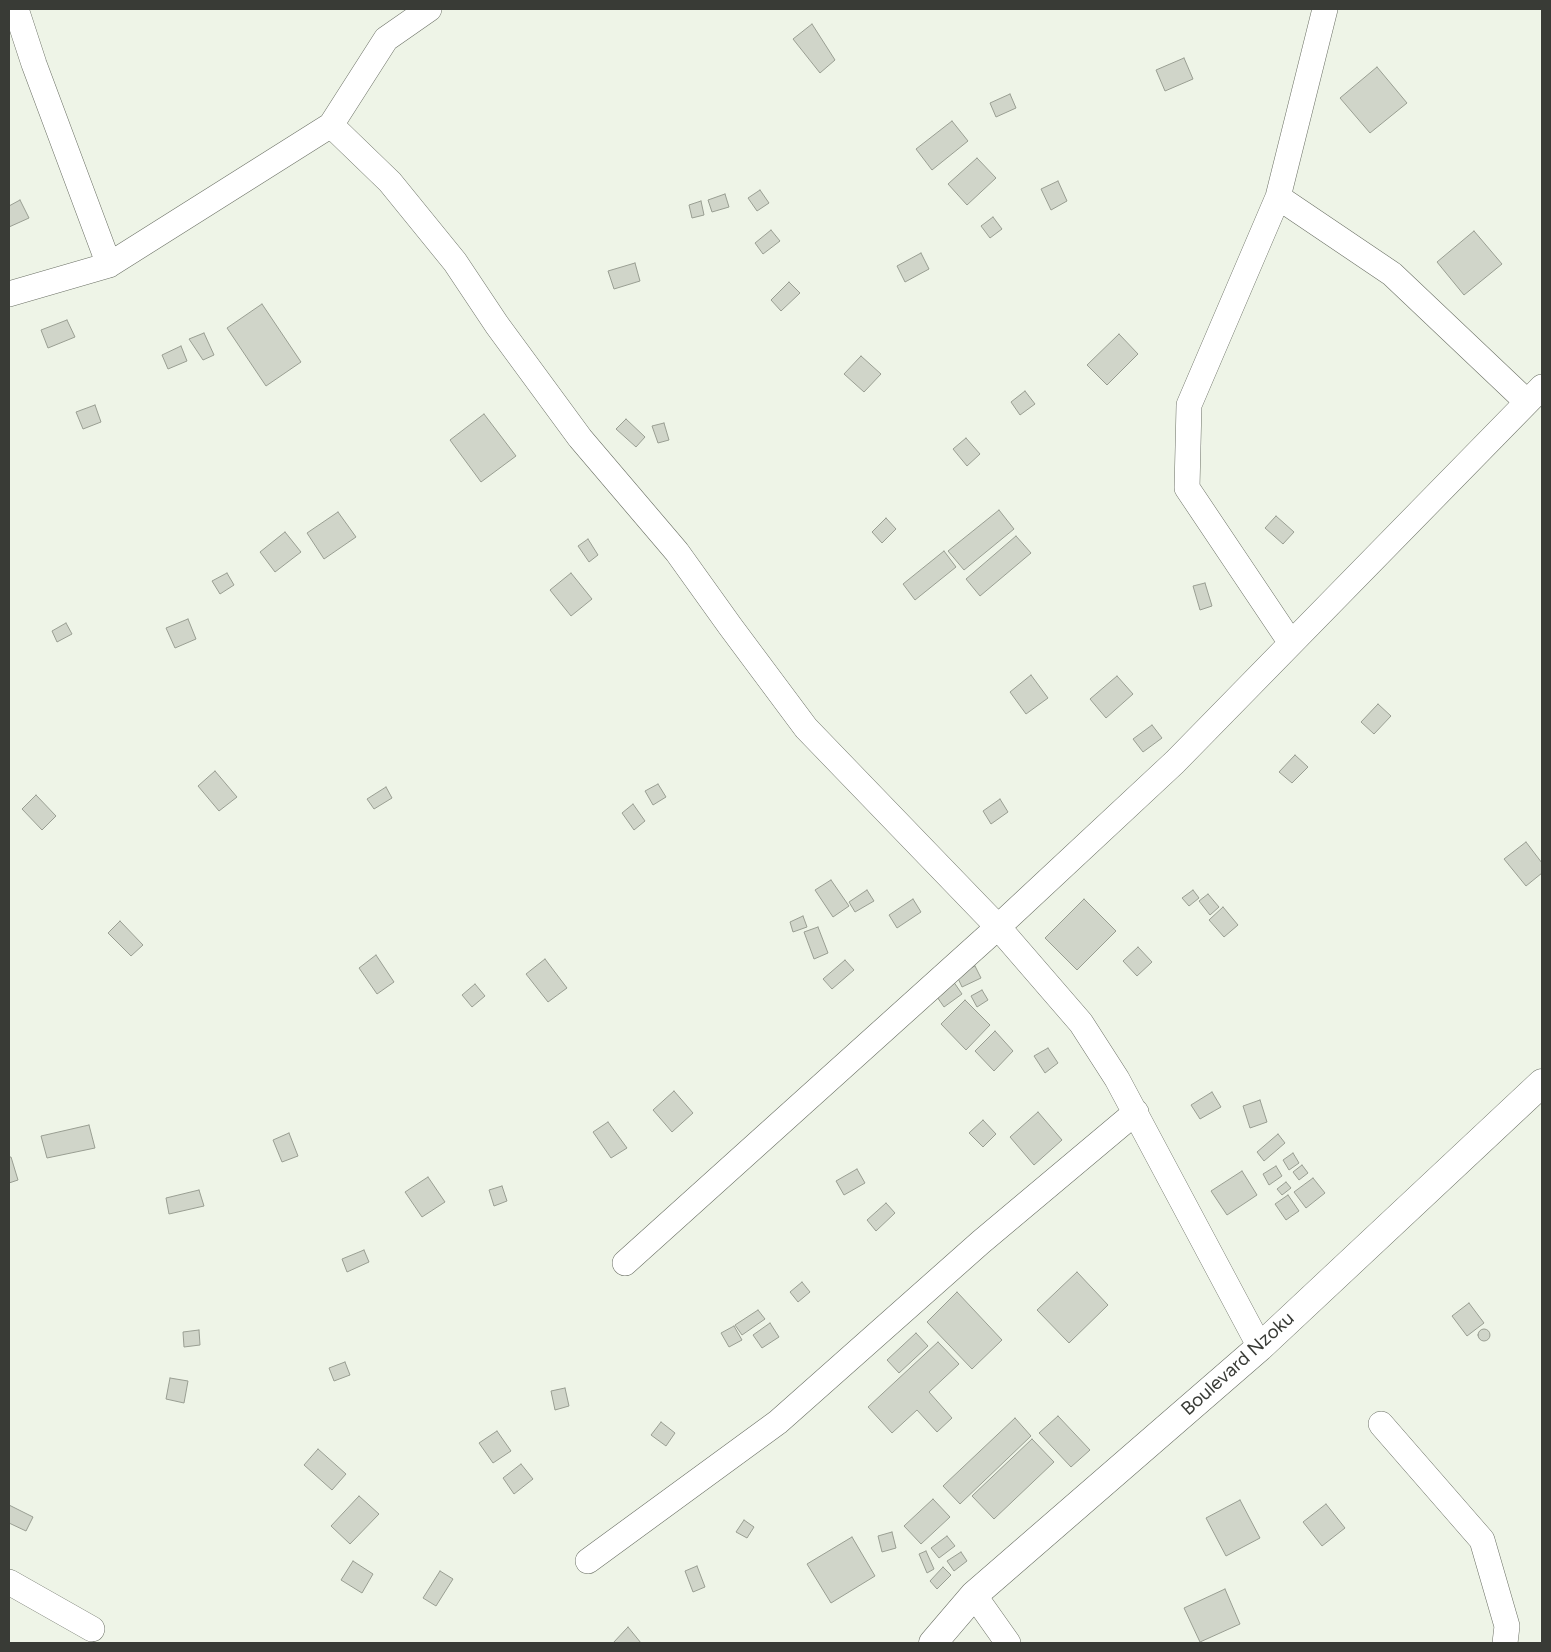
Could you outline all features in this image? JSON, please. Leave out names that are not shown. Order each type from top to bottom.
[{"type":"street","points":[[16,9],[34,64],[110,266]]},
{"type":"street","points":[[9,294],[110,266],[331,125],[386,39],[429,9]]},
{"type":"street","points":[[1291,643],[1187,488],[1189,405],[1278,197],[1325,9]]},
{"type":"street","points":[[331,125],[390,182],[455,262],[497,326],[580,438],[677,552],[806,728],[998,927],[1081,1023],[1117,1078],[1136,1112],[1260,1346]]},
{"type":"street","points":[[625,1263],[998,927],[1175,762],[1534,394],[1392,274],[1278,197]]},
{"type":"street","name":"Boulevard Nzoku","points":[[933,1643],[974,1595],[1260,1346],[1542,1083]]},
{"type":"street","points":[[588,1561],[778,1422],[982,1242],[1136,1112]]},
{"type":"street","points":[[1381,1424],[1482,1540],[1507,1626],[1505,1643]]},
{"type":"street","points":[[9,1582],[92,1629]]},
{"type":"street","points":[[974,1595],[1008,1643]]},
{"type":"building","points":[[812,24],[835,60],[820,73],[793,39]]},
{"type":"building","points":[[1184,58],[1193,79],[1165,91],[1156,70]]},
{"type":"building","points":[[1377,67],[1407,103],[1370,133],[1340,98]]},
{"type":"building","points":[[1010,94],[1016,108],[996,117],[990,103]]},
{"type":"building","points":[[952,121],[968,141],[932,170],[916,149]]},
{"type":"building","points":[[977,158],[996,178],[967,205],[948,184]]},
{"type":"building","points":[[1058,181],[1067,201],[1051,210],[1041,189]]},
{"type":"building","points":[[760,190],[769,203],[757,211],[748,198]]},
{"type":"building","points":[[725,194],[729,207],[712,212],[708,200]]},
{"type":"building","points":[[20,200],[29,218],[9,227],[9,206]]},
{"type":"building","points":[[701,201],[704,215],[692,218],[689,205]]},
{"type":"building","points":[[993,217],[1002,229],[990,238],[981,226]]},
{"type":"building","points":[[771,230],[780,241],[763,254],[755,243]]},
{"type":"building","points":[[1474,231],[1502,264],[1464,295],[1437,262]]},
{"type":"building","points":[[921,253],[929,269],[905,282],[897,266]]},
{"type":"building","points":[[635,263],[640,281],[614,289],[608,271]]},
{"type":"building","points":[[789,282],[800,293],[781,311],[771,300]]},
{"type":"building","points":[[262,304],[301,362],[266,386],[227,328]]},
{"type":"building","points":[[67,320],[75,337],[48,348],[41,330]]},
{"type":"building","points":[[204,333],[214,355],[203,360],[189,339]]},
{"type":"building","points":[[1119,334],[1138,354],[1107,385],[1087,365]]},
{"type":"building","points":[[181,346],[187,361],[168,369],[162,355]]},
{"type":"building","points":[[861,356],[881,374],[864,392],[844,374]]},
{"type":"building","points":[[1025,391],[1035,404],[1020,415],[1011,402]]},
{"type":"building","points":[[95,405],[101,422],[83,429],[76,412]]},
{"type":"building","points":[[484,414],[516,456],[481,482],[450,440]]},
{"type":"building","points":[[626,419],[645,437],[636,447],[616,429]]},
{"type":"building","points":[[664,423],[669,440],[658,443],[652,426]]},
{"type":"building","points":[[966,438],[980,454],[967,466],[953,449]]},
{"type":"building","points":[[999,510],[1014,529],[964,570],[948,551]]},
{"type":"building","points":[[338,512],[356,537],[324,559],[307,533]]},
{"type":"building","points":[[1276,516],[1294,532],[1283,544],[1265,528]]},
{"type":"building","points":[[886,518],[896,529],[882,543],[872,532]]},
{"type":"building","points":[[285,532],[301,552],[275,572],[260,552]]},
{"type":"building","points":[[1016,536],[1031,553],[980,596],[966,579]]},
{"type":"building","points":[[588,539],[598,555],[589,562],[578,546]]},
{"type":"building","points":[[944,551],[956,567],[915,600],[903,584]]},
{"type":"building","points":[[227,573],[234,585],[220,594],[212,581]]},
{"type":"building","points":[[571,573],[592,599],[571,616],[550,590]]},
{"type":"building","points":[[1205,583],[1212,606],[1200,610],[1193,586]]},
{"type":"building","points":[[188,619],[196,639],[175,648],[166,628]]},
{"type":"building","points":[[66,623],[72,634],[57,642],[52,631]]},
{"type":"building","points":[[1031,675],[1048,698],[1026,714],[1010,692]]},
{"type":"building","points":[[1117,676],[1133,694],[1106,718],[1090,699]]},
{"type":"building","points":[[1378,704],[1391,716],[1374,734],[1361,722]]},
{"type":"building","points":[[1152,725],[1162,738],[1143,752],[1133,739]]},
{"type":"building","points":[[1295,755],[1308,767],[1292,783],[1279,772]]},
{"type":"building","points":[[215,771],[237,797],[219,811],[198,786]]},
{"type":"building","points":[[658,784],[666,797],[653,805],[645,791]]},
{"type":"building","points":[[386,787],[392,798],[374,809],[367,799]]},
{"type":"building","points":[[36,795],[56,816],[42,830],[22,809]]},
{"type":"building","points":[[1000,799],[1008,812],[991,824],[983,811]]},
{"type":"building","points":[[633,804],[645,821],[634,830],[622,813]]},
{"type":"building","points":[[1526,842],[1542,863],[1542,873],[1526,886],[1504,859]]},
{"type":"building","points":[[831,880],[849,906],[833,917],[815,890]]},
{"type":"building","points":[[867,890],[874,901],[855,912],[849,902]]},
{"type":"building","points":[[1193,890],[1199,898],[1189,906],[1182,898]]},
{"type":"building","points":[[1208,894],[1219,907],[1210,915],[1199,901]]},
{"type":"building","points":[[913,899],[921,912],[897,928],[889,915]]},
{"type":"building","points":[[1084,899],[1116,931],[1077,970],[1045,938]]},
{"type":"building","points":[[1223,907],[1238,925],[1224,937],[1209,920]]},
{"type":"building","points":[[803,916],[807,927],[793,932],[790,922]]},
{"type":"building","points":[[120,921],[143,945],[131,956],[108,933]]},
{"type":"building","points":[[818,927],[828,953],[814,959],[804,932]]},
{"type":"building","points":[[1138,947],[1152,962],[1137,976],[1123,961]]},
{"type":"building","points":[[376,955],[394,982],[377,994],[359,968]]},
{"type":"building","points":[[545,959],[567,988],[548,1002],[526,974]]},
{"type":"building","points":[[845,960],[854,970],[832,989],[823,979]]},
{"type":"building","points":[[975,966],[981,978],[962,987],[956,974]]},
{"type":"building","points":[[953,981],[962,994],[944,1007],[935,994]]},
{"type":"building","points":[[475,984],[485,996],[472,1007],[462,995]]},
{"type":"building","points":[[982,990],[988,1000],[977,1007],[971,996]]},
{"type":"building","points":[[965,1000],[990,1025],[966,1050],[941,1024]]},
{"type":"building","points":[[995,1031],[1013,1051],[994,1071],[975,1051]]},
{"type":"building","points":[[1048,1048],[1058,1063],[1045,1073],[1034,1056]]},
{"type":"building","points":[[674,1091],[693,1113],[672,1132],[653,1110]]},
{"type":"building","points":[[1212,1092],[1221,1107],[1200,1119],[1191,1105]]},
{"type":"building","points":[[1260,1100],[1267,1122],[1250,1128],[1243,1106]]},
{"type":"building","points":[[1038,1112],[1062,1140],[1034,1165],[1010,1137]]},
{"type":"building","points":[[983,1120],[996,1134],[983,1147],[969,1133]]},
{"type":"building","points":[[608,1122],[627,1148],[611,1158],[593,1132]]},
{"type":"building","points":[[89,1125],[95,1148],[47,1158],[41,1136]]},
{"type":"building","points":[[289,1133],[298,1156],[282,1162],[273,1140]]},
{"type":"building","points":[[1278,1134],[1285,1143],[1264,1161],[1257,1152]]},
{"type":"building","points":[[1293,1153],[1299,1163],[1289,1170],[1283,1160]]},
{"type":"building","points":[[9,1157],[11,1157],[18,1180],[9,1183]]},
{"type":"building","points":[[1302,1165],[1308,1173],[1299,1180],[1293,1172]]},
{"type":"building","points":[[1276,1166],[1282,1176],[1269,1185],[1263,1174]]},
{"type":"building","points":[[857,1169],[865,1183],[844,1195],[836,1181]]},
{"type":"building","points":[[1242,1171],[1257,1195],[1227,1215],[1211,1191]]},
{"type":"building","points":[[428,1177],[445,1202],[422,1217],[405,1192]]},
{"type":"building","points":[[1313,1178],[1325,1193],[1306,1208],[1294,1192]]},
{"type":"building","points":[[1286,1182],[1291,1188],[1282,1195],[1277,1189]]},
{"type":"building","points":[[502,1186],[507,1201],[494,1206],[489,1190]]},
{"type":"building","points":[[199,1190],[204,1206],[169,1214],[166,1198]]},
{"type":"building","points":[[1288,1195],[1299,1211],[1286,1220],[1275,1204]]},
{"type":"building","points":[[886,1203],[895,1213],[876,1231],[867,1220]]},
{"type":"building","points":[[364,1250],[369,1262],[347,1272],[342,1259]]},
{"type":"building","points":[[1077,1272],[1108,1305],[1069,1343],[1037,1310]]},
{"type":"building","points":[[802,1282],[810,1292],[798,1302],[790,1292]]},
{"type":"building","points":[[957,1292],[1002,1340],[972,1369],[927,1322]]},
{"type":"building","points":[[1469,1303],[1484,1323],[1467,1336],[1452,1316]]},
{"type":"building","points":[[758,1310],[765,1319],[742,1335],[735,1325]]},
{"type":"building","points":[[770,1323],[779,1337],[762,1348],[753,1335]]},
{"type":"building","points":[[734,1326],[742,1340],[729,1347],[721,1333]]},
{"type":"building","points":[[1484,1329],[1490,1335],[1484,1341],[1478,1335]]},
{"type":"building","points":[[199,1330],[200,1345],[184,1347],[183,1332]]},
{"type":"building","points":[[916,1333],[928,1346],[899,1373],[887,1360]]},
{"type":"building","points":[[938,1342],[959,1364],[929,1392],[952,1418],[937,1432],[917,1410],[892,1433],[868,1407]]},
{"type":"building","points":[[345,1362],[350,1375],[334,1381],[329,1368]]},
{"type":"building","points":[[170,1378],[188,1381],[184,1403],[166,1399]]},
{"type":"building","points":[[565,1388],[569,1406],[555,1410],[551,1391]]},
{"type":"building","points":[[1058,1416],[1090,1450],[1071,1467],[1039,1433]]},
{"type":"building","points":[[1015,1418],[1031,1436],[960,1504],[943,1486]]},
{"type":"building","points":[[661,1422],[675,1433],[666,1446],[651,1435]]},
{"type":"building","points":[[497,1431],[511,1451],[493,1463],[479,1443]]},
{"type":"building","points":[[1032,1439],[1054,1462],[994,1519],[972,1496]]},
{"type":"building","points":[[318,1449],[346,1474],[332,1490],[304,1465]]},
{"type":"building","points":[[521,1464],[533,1479],[514,1494],[503,1478]]},
{"type":"building","points":[[359,1496],[379,1514],[350,1544],[331,1526]]},
{"type":"building","points":[[933,1499],[950,1517],[921,1544],[904,1526]]},
{"type":"building","points":[[1240,1500],[1260,1538],[1226,1556],[1206,1518]]},
{"type":"building","points":[[1326,1504],[1345,1528],[1322,1546],[1303,1522]]},
{"type":"building","points":[[9,1505],[33,1517],[26,1531],[9,1523]]},
{"type":"building","points":[[744,1520],[754,1527],[747,1538],[736,1532]]},
{"type":"building","points":[[892,1532],[896,1548],[882,1552],[878,1536]]},
{"type":"building","points":[[947,1536],[955,1546],[939,1558],[931,1548]]},
{"type":"building","points":[[852,1537],[875,1576],[831,1603],[807,1564]]},
{"type":"building","points":[[926,1551],[934,1569],[927,1573],[919,1554]]},
{"type":"building","points":[[961,1552],[967,1561],[954,1571],[947,1561]]},
{"type":"building","points":[[353,1561],[373,1574],[362,1593],[341,1580]]},
{"type":"building","points":[[697,1566],[705,1587],[693,1592],[685,1571]]},
{"type":"building","points":[[943,1567],[951,1575],[937,1589],[930,1581]]},
{"type":"building","points":[[440,1571],[453,1579],[436,1606],[423,1598]]},
{"type":"building","points":[[1225,1589],[1240,1624],[1200,1642],[1184,1608]]},
{"type":"building","points":[[628,1627],[641,1643],[613,1643]]}]
